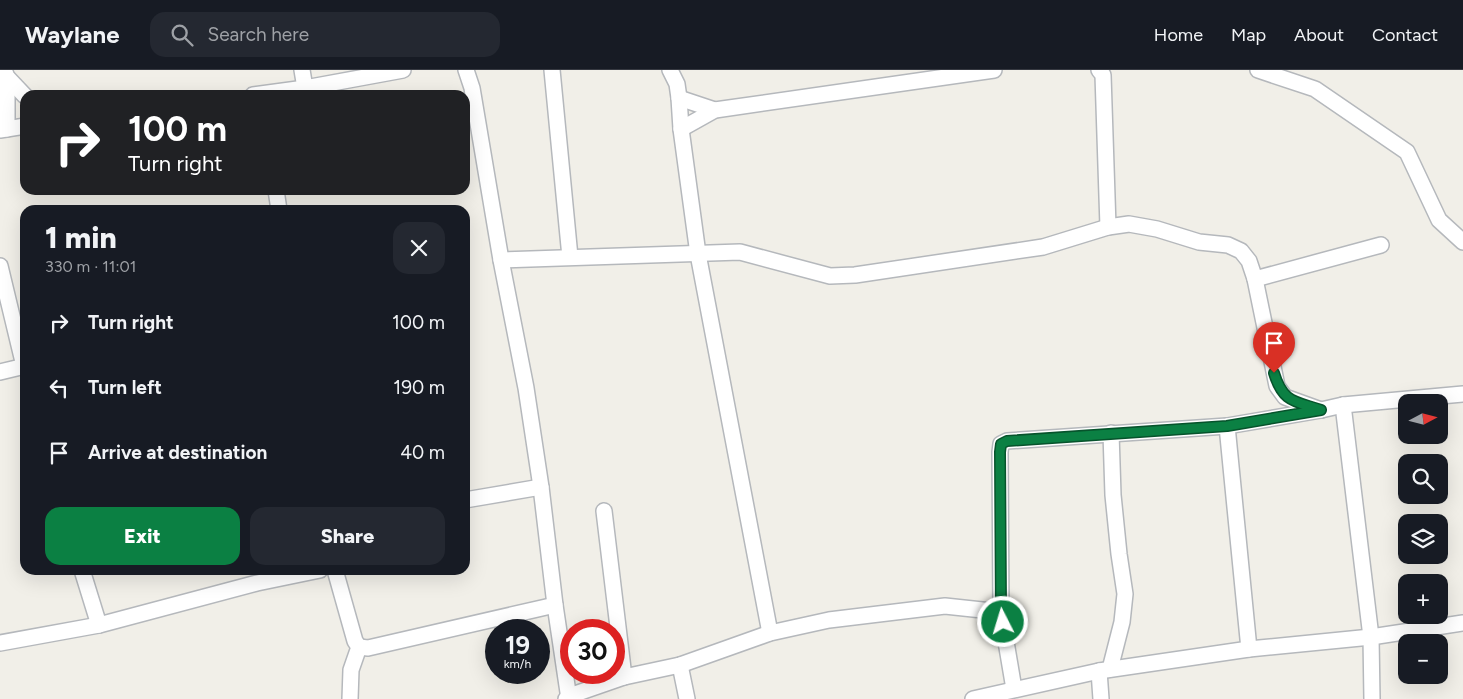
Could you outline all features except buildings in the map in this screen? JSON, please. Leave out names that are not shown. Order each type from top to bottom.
[{"type":"street","points":[[302,70],[305,88]]},
{"type":"street","points":[[292,90],[402,70]]},
{"type":"street","points":[[466,70],[472,88],[501,260],[526,388],[541,487],[568,698],[605,684]]},
{"type":"street","points":[[552,70],[570,257]]},
{"type":"street","points":[[670,70],[677,84],[681,130],[698,254],[770,633]]},
{"type":"street","points":[[681,130],[715,110],[994,70]]},
{"type":"street","points":[[1099,70],[1103,75],[1108,227]]},
{"type":"street","points":[[1258,70],[1316,89],[1406,152],[1439,220],[1463,242]]},
{"type":"street","points":[[6,74],[20,90]]},
{"type":"street","points":[[6,74],[3,129],[20,127]]},
{"type":"street","points":[[679,98],[715,110]]},
{"type":"street","points":[[501,260],[740,252],[830,276],[855,275],[1043,247],[1108,227],[1129,224],[1157,229],[1199,242],[1228,245],[1241,251],[1249,261],[1255,278],[1278,386],[1285,397],[1321,410]]},
{"type":"street","points":[[1255,278],[1380,245]]},
{"type":"street","points":[[0,266],[20,346]]},
{"type":"street","points":[[0,372],[20,367]]},
{"type":"street","points":[[1014,689],[1001,612],[1001,444],[1007,441],[1227,426],[1343,405],[1463,394]]},
{"type":"street","points":[[1343,405],[1371,637],[1372,699]]},
{"type":"street","points":[[1227,426],[1249,649]]},
{"type":"street","points":[[1100,699],[1104,670],[1122,622],[1125,594],[1113,495],[1111,433]]},
{"type":"street","points":[[470,499],[541,487]]},
{"type":"street","points":[[604,511],[617,619]]},
{"type":"street","points":[[84,575],[99,625]]},
{"type":"street","points":[[0,644],[99,625],[257,583],[296,575]]},
{"type":"street","points":[[336,575],[355,641],[359,647],[368,648],[555,605]]},
{"type":"street","points":[[625,677],[680,666],[770,633],[830,620],[944,606],[1001,612]]},
{"type":"street","points":[[973,699],[1104,670],[1249,649],[1371,637],[1463,623]]},
{"type":"street","points":[[350,699],[351,670],[359,647]]},
{"type":"street","points":[[680,666],[687,699]]},
{"type":"route","points":[[1003,622],[1001,612],[1001,444],[1007,441],[1227,426],[1321,410],[1285,397],[1278,386],[1274,373]]}]
